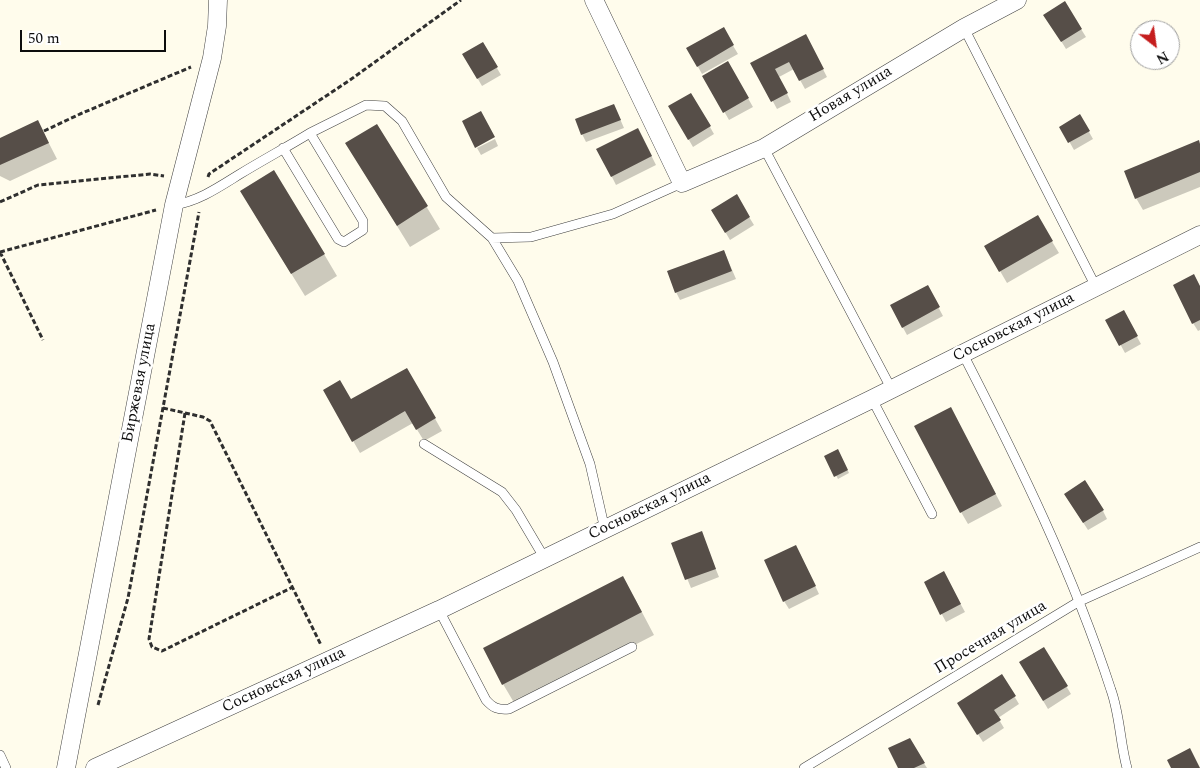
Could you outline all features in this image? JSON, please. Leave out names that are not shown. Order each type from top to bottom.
[{"type":"street","name":"Биржевая улица","points":[[66,768],[174,205],[212,58],[217,26],[218,0]]},
{"type":"street","points":[[594,0],[682,183]]},
{"type":"street","name":"Новая улица","points":[[682,183],[764,148],[964,28],[1017,0]]},
{"type":"street","name":"Сосновская улица","points":[[95,768],[439,610],[545,559],[892,390],[1200,234]]},
{"type":"lane","points":[[964,28],[1096,287]]},
{"type":"lane","points":[[174,205],[187,203],[202,197],[283,148],[366,105],[385,106],[402,121],[446,197],[492,238],[518,281],[553,362],[590,464],[605,530]]},
{"type":"lane","points":[[283,148],[338,239],[344,242],[363,230],[363,221],[310,133]]},
{"type":"lane","points":[[764,148],[892,390]]},
{"type":"lane","points":[[492,238],[531,238],[613,214],[682,183]]},
{"type":"lane","points":[[963,354],[1037,501],[1078,602],[1112,692],[1127,768]]},
{"type":"lane","points":[[872,399],[932,514]]},
{"type":"lane","points":[[424,444],[502,492],[516,510],[545,559]]},
{"type":"lane","name":"Просечная улица","points":[[804,768],[1078,602],[1200,547]]},
{"type":"lane","points":[[439,610],[486,700],[492,707],[500,710],[509,709],[632,647]]},
{"type":"lane","points":[[0,755],[6,768]]},
{"type":"path","points":[[97,711],[128,598],[202,197],[209,174],[350,80],[461,0]]},
{"type":"path","points":[[44,131],[212,58]]},
{"type":"path","points":[[0,202],[38,185],[150,174],[182,178]]},
{"type":"path","points":[[43,340],[0,252],[174,205]]},
{"type":"path","points":[[163,408],[185,412],[210,421],[329,661]]},
{"type":"path","points":[[185,412],[149,639],[152,647],[162,651],[293,587]]},
{"type":"building","points":[[1065,1],[1082,29],[1061,42],[1043,15]]},
{"type":"building","points":[[724,27],[734,45],[697,67],[686,48]]},
{"type":"building","points":[[806,34],[824,69],[799,81],[789,62],[775,69],[788,93],[771,102],[750,63]]},
{"type":"building","points":[[483,42],[498,67],[477,79],[462,54]]},
{"type":"building","points":[[728,61],[749,98],[723,113],[702,76]]},
{"type":"building","points":[[691,93],[711,126],[688,140],[668,106]]},
{"type":"building","points":[[614,104],[621,120],[581,135],[575,119]]},
{"type":"building","points":[[481,111],[495,137],[475,148],[462,121]]},
{"type":"building","points":[[1080,114],[1090,131],[1068,143],[1059,127]]},
{"type":"building","points":[[38,120],[49,143],[0,165],[0,138]]},
{"type":"building","points":[[377,124],[428,206],[397,226],[345,143]]},
{"type":"building","points":[[638,128],[652,156],[611,177],[596,149]]},
{"type":"building","points":[[1199,140],[1200,172],[1135,199],[1124,171]]},
{"type":"building","points":[[274,170],[325,254],[291,274],[240,191]]},
{"type":"building","points":[[737,194],[750,217],[725,233],[711,210]]},
{"type":"building","points":[[1038,215],[1053,241],[999,272],[984,246]]},
{"type":"building","points":[[724,250],[732,271],[675,293],[667,271]]},
{"type":"building","points":[[1194,274],[1200,286],[1200,320],[1192,324],[1173,285]]},
{"type":"building","points":[[928,285],[940,307],[902,328],[890,305]]},
{"type":"building","points":[[1124,310],[1138,336],[1119,346],[1105,320]]},
{"type":"building","points":[[407,368],[436,418],[416,430],[405,411],[352,442],[323,390],[340,380],[351,399]]},
{"type":"building","points":[[951,407],[996,494],[960,513],[914,426]]},
{"type":"building","points":[[838,449],[848,470],[834,477],[824,456]]},
{"type":"building","points":[[1085,480],[1104,510],[1083,523],[1064,494]]},
{"type":"building","points":[[702,531],[716,569],[685,580],[671,543]]},
{"type":"building","points":[[796,545],[816,586],[783,602],[764,560]]},
{"type":"building","points":[[944,571],[961,604],[940,615],[924,582]]},
{"type":"building","points":[[623,576],[642,612],[502,685],[483,648]]},
{"type":"building","points":[[1044,647],[1068,686],[1043,701],[1019,662]]},
{"type":"building","points":[[1002,674],[1016,696],[994,710],[1001,720],[977,735],[957,703]]},
{"type":"building","points":[[910,738],[925,763],[914,768],[898,768],[888,748]]},
{"type":"building","points":[[1190,748],[1200,768],[1171,768],[1167,760]]}]
